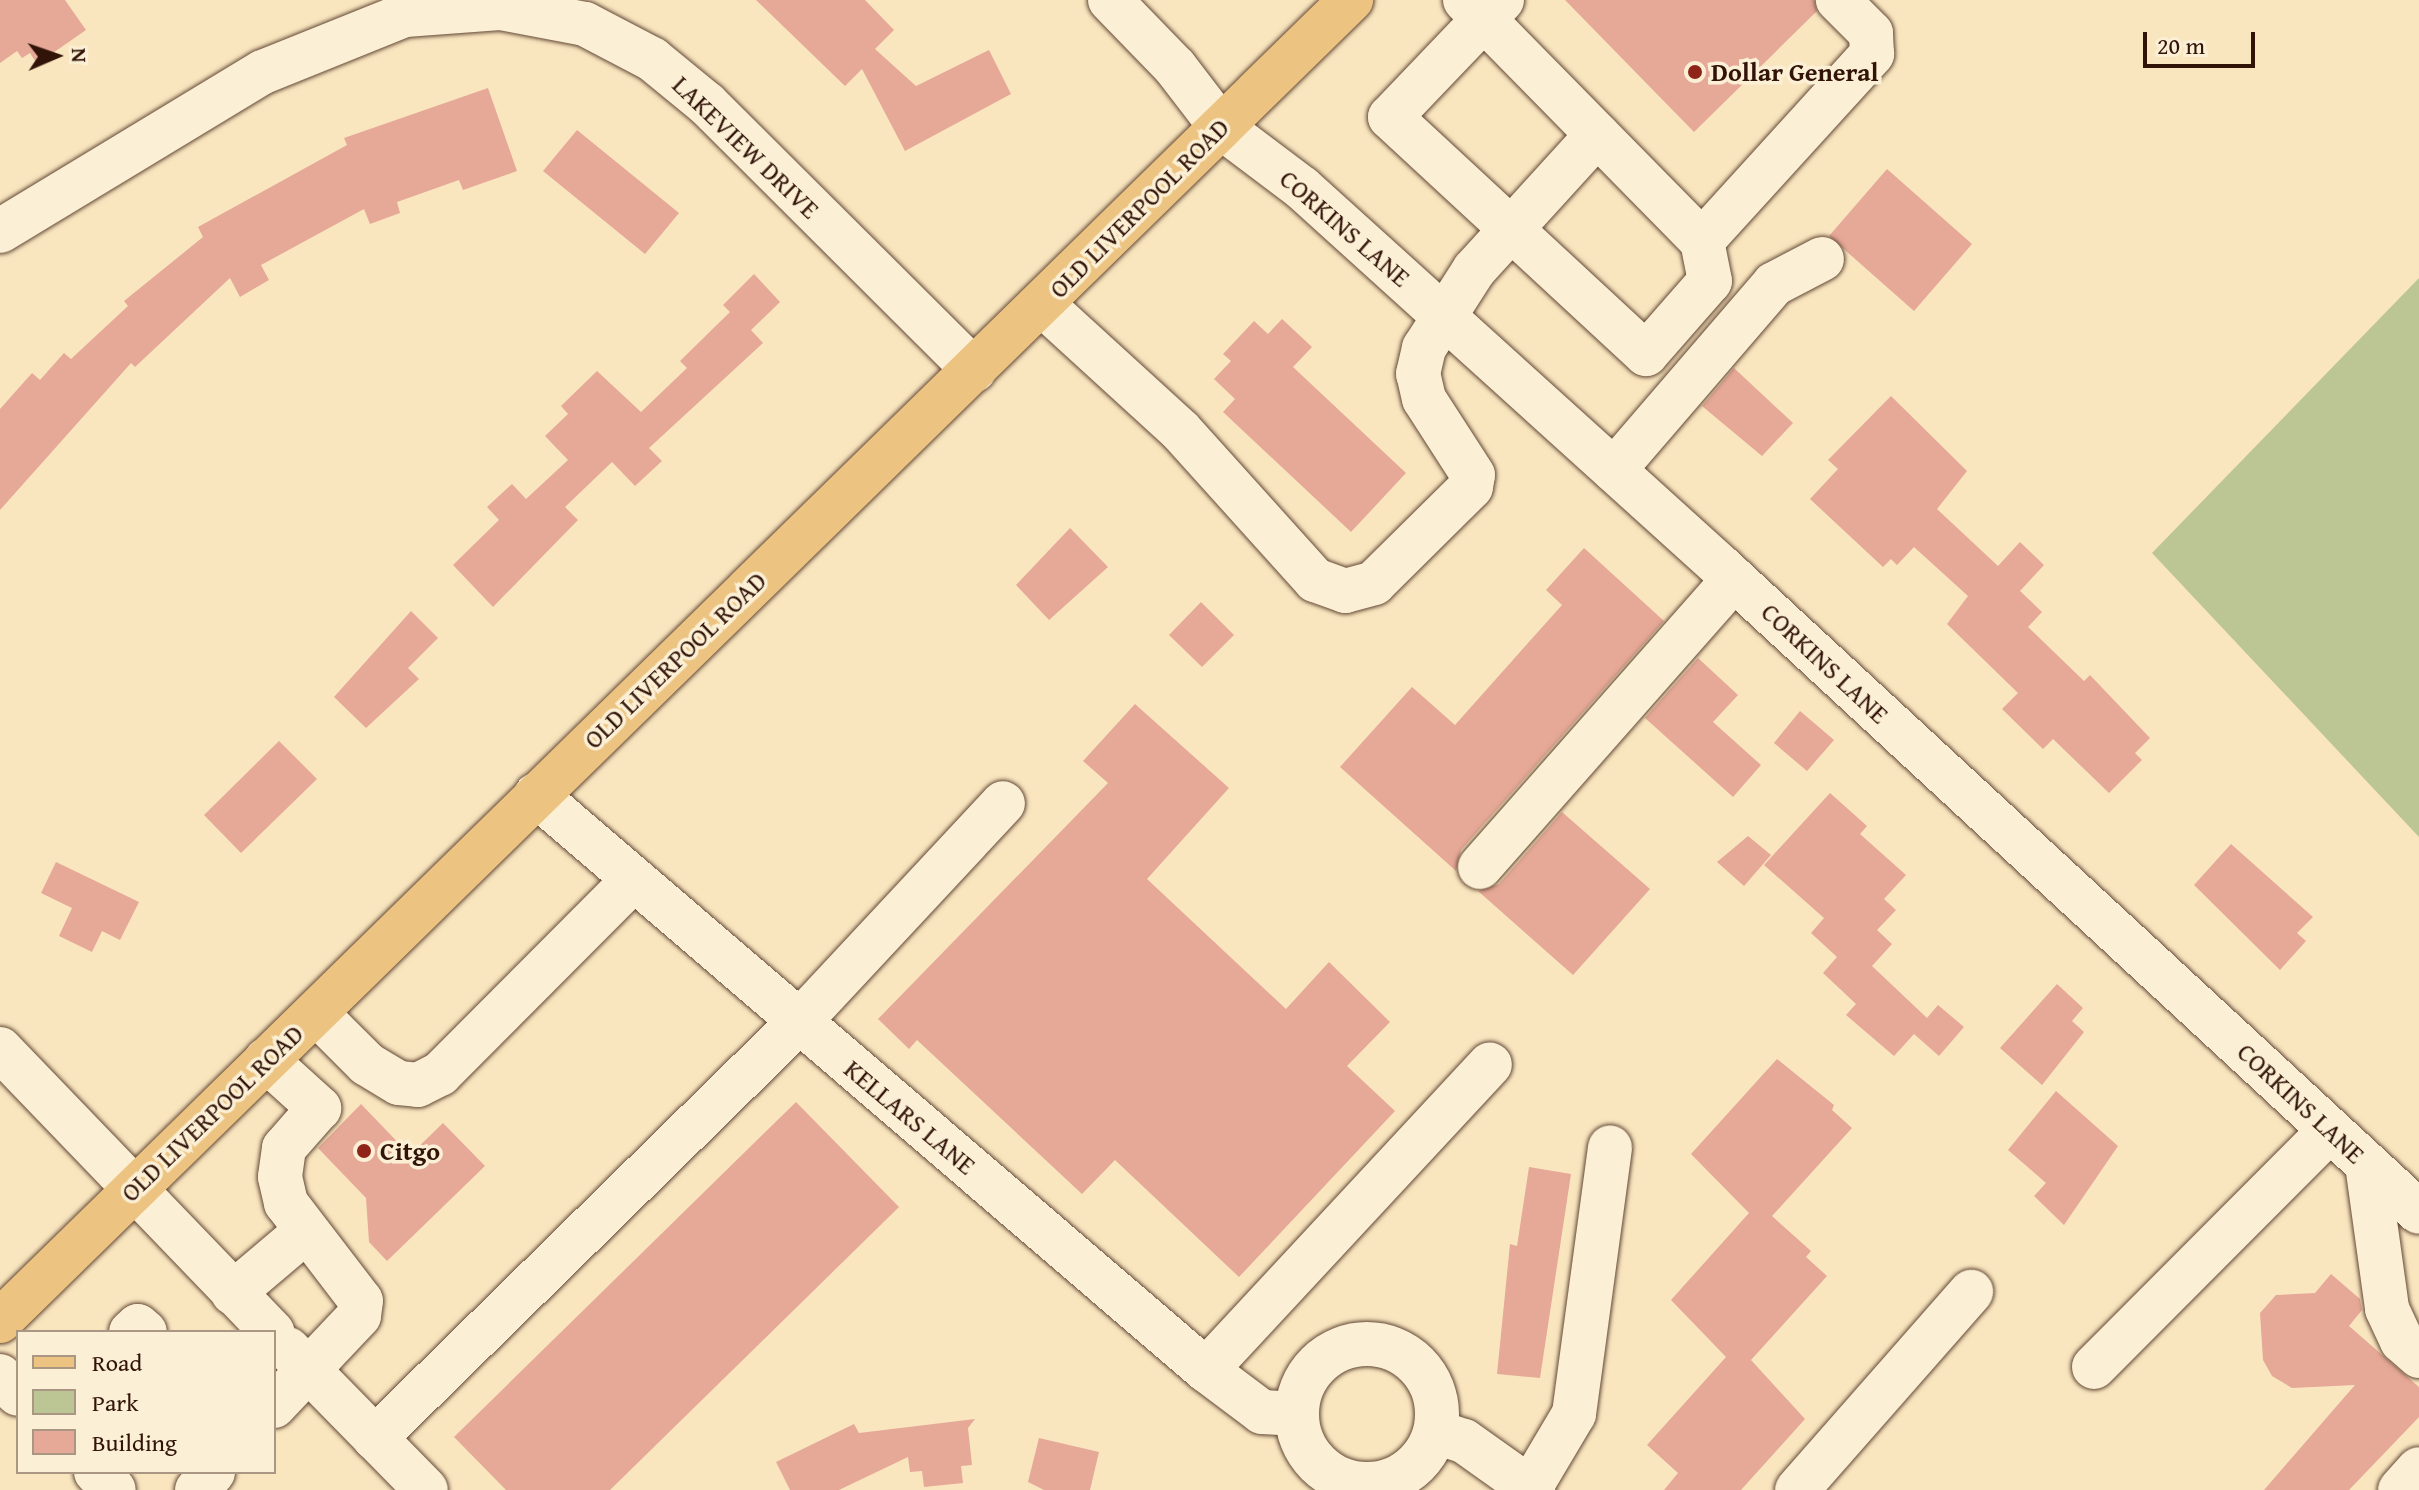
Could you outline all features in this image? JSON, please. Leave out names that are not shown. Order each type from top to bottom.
[{"type":"main road","name":"OLD LIVERPOOL ROAD","points":[[0,1321],[1351,0]]},
{"type":"street","name":"CORKINS LANE","points":[[1110,0],[1175,67],[1221,127],[1302,188],[1614,470],[2419,1212]]},
{"type":"street","points":[[1702,241],[1875,44],[1838,0]]},
{"type":"street","points":[[1484,6],[1597,135],[1702,241],[1710,281],[1646,354],[1510,233],[1390,117],[1484,6]]},
{"type":"street","name":"LAKEVIEW DRIVE","points":[[0,231],[263,72],[405,15],[500,8],[585,24],[652,59],[707,104],[974,370]]},
{"type":"street","points":[[1042,304],[1180,430],[1315,580],[1345,591],[1374,583],[1471,487],[1471,463],[1424,399],[1418,374],[1424,348],[1474,270],[1597,135]]},
{"type":"street","points":[[1614,470],[1774,284],[1822,259]]},
{"type":"street","points":[[1480,867],[1734,579]]},
{"type":"street","name":"KELLARS LANE","points":[[536,795],[1206,1370],[1262,1412],[1295,1414]]},
{"type":"street","points":[[375,1438],[799,1022],[1003,803]]},
{"type":"street","points":[[316,1013],[367,1064],[399,1083],[418,1085],[440,1074],[633,880]]},
{"type":"street","points":[[0,1049],[270,1330]]},
{"type":"street","points":[[266,1060],[319,1108]]},
{"type":"street","points":[[276,1404],[359,1316],[361,1301],[354,1284],[305,1232],[286,1203],[280,1177],[284,1148],[319,1108],[367,1064]]},
{"type":"street","points":[[1206,1370],[1490,1064]]},
{"type":"street","points":[[2094,1367],[2330,1130]]},
{"type":"street","points":[[1436,1432],[1464,1441],[1532,1489],[1574,1414],[1610,1147]]},
{"type":"street","points":[[2367,1164],[2387,1309],[2402,1341],[2419,1356]]},
{"type":"street","points":[[233,1293],[305,1232]]},
{"type":"street","points":[[1797,1490],[1971,1292]]},
{"type":"street","points":[[276,1336],[426,1490]]},
{"type":"street","points":[[1352,1344],[1377,1344],[1419,1366],[1432,1386],[1436,1432],[1427,1453],[1391,1481],[1347,1483],[1309,1457],[1295,1414],[1312,1369],[1352,1344]]},
{"type":"street","points":[[0,1376],[16,1392]]},
{"type":"street","points":[[2400,1490],[2419,1469]]},
{"type":"street","points":[[197,1490],[211,1474]]},
{"type":"green space","points":[[2419,278],[2419,837],[2152,553]]},
{"type":"building","points":[[0,0],[65,0],[86,30],[37,64],[30,53],[22,58],[17,51],[0,63]]},
{"type":"building","points":[[756,0],[865,0],[894,30],[875,49],[916,86],[989,50],[1011,94],[905,151],[862,69],[845,86]]},
{"type":"building","name":"Dollar General","points":[[1565,0],[1814,0],[1817,11],[1694,132]]},
{"type":"building","points":[[488,88],[517,171],[463,190],[459,180],[397,202],[400,213],[370,224],[364,209],[261,265],[269,280],[240,297],[230,278],[135,367],[131,363],[0,510],[0,409],[32,373],[40,380],[64,353],[71,359],[128,306],[124,301],[203,237],[198,227],[347,145],[344,138]]},
{"type":"building","points":[[577,130],[679,213],[645,254],[543,171]]},
{"type":"building","points":[[1887,169],[1972,244],[1914,311],[1829,236]]},
{"type":"building","points":[[754,274],[780,302],[751,330],[763,343],[649,448],[662,461],[635,486],[612,462],[565,507],[578,520],[493,607],[453,565],[499,520],[487,507],[512,484],[526,499],[568,460],[545,436],[568,414],[561,406],[597,371],[641,412],[687,368],[680,361],[730,312],[723,305]]},
{"type":"building","points":[[1282,319],[1312,347],[1293,367],[1406,473],[1351,532],[1223,412],[1235,399],[1214,379],[1231,361],[1223,354],[1254,321],[1268,334]]},
{"type":"building","points":[[1734,368],[1793,423],[1762,456],[1702,406]]},
{"type":"building","points":[[1891,396],[1967,471],[1937,509],[1998,566],[2020,542],[2044,565],[2020,591],[2042,612],[2028,627],[2084,681],[2090,675],[2150,738],[2135,753],[2142,760],[2109,793],[2053,739],[2043,749],[2002,709],[2018,693],[1947,624],[1968,596],[1914,547],[1897,565],[1891,559],[1883,567],[1810,499],[1838,469],[1828,460]]},
{"type":"building","points":[[1070,528],[1108,567],[1049,620],[1016,585]]},
{"type":"building","points":[[1584,548],[1664,621],[1461,850],[1456,871],[1340,767],[1412,687],[1455,725],[1562,605],[1546,590]]},
{"type":"building","points":[[1201,602],[1234,635],[1202,667],[1169,635]]},
{"type":"building","points":[[411,611],[438,638],[408,668],[419,679],[366,728],[334,697]]},
{"type":"building","points":[[1698,658],[1738,695],[1713,722],[1761,765],[1733,797],[1645,718]]},
{"type":"building","points":[[1135,704],[1229,788],[1147,879],[1286,1009],[1329,962],[1390,1022],[1347,1066],[1395,1111],[1239,1277],[1115,1160],[1082,1194],[917,1040],[909,1049],[878,1019],[1108,783],[1083,761]]},
{"type":"building","points":[[1800,711],[1834,740],[1807,771],[1774,743]]},
{"type":"building","points":[[279,741],[317,779],[241,853],[204,815]]},
{"type":"building","points":[[1830,793],[1867,826],[1860,834],[1906,875],[1884,899],[1896,910],[1877,930],[1892,944],[1872,966],[1927,1018],[1938,1005],[1964,1027],[1939,1056],[1914,1034],[1894,1056],[1846,1015],[1856,1004],[1823,973],[1837,957],[1811,933],[1824,918],[1764,865]]},
{"type":"building","points":[[1562,812],[1650,889],[1573,975],[1478,891],[1499,884]]},
{"type":"building","points":[[1748,836],[1771,855],[1744,886],[1717,862]]},
{"type":"building","points":[[2231,844],[2313,917],[2297,933],[2306,941],[2280,970],[2194,885]]},
{"type":"building","points":[[56,862],[139,902],[120,940],[102,931],[92,952],[59,936],[72,908],[41,893]]},
{"type":"building","points":[[2057,984],[2083,1008],[2072,1021],[2084,1032],[2042,1085],[2000,1048]]},
{"type":"building","points":[[1777,1059],[1834,1105],[1832,1110],[1852,1128],[1772,1216],[1811,1251],[1806,1257],[1827,1276],[1751,1360],[1805,1419],[1741,1490],[1664,1490],[1678,1473],[1647,1445],[1726,1357],[1671,1300],[1749,1213],[1691,1154]]},
{"type":"building","points":[[2056,1091],[2118,1146],[2064,1225],[2034,1196],[2046,1183],[2008,1150]]},
{"type":"building","points":[[796,1102],[899,1207],[610,1490],[506,1490],[454,1437]]},
{"type":"building","points":[[361,1104],[410,1155],[443,1123],[485,1166],[387,1261],[369,1242],[366,1198],[318,1148]]},
{"type":"building","points":[[1529,1167],[1571,1174],[1540,1378],[1497,1374],[1510,1244],[1517,1246]]},
{"type":"building","points":[[2331,1274],[2360,1299],[2362,1310],[2349,1326],[2419,1387],[2419,1417],[2349,1490],[2264,1490],[2355,1385],[2292,1388],[2272,1376],[2263,1360],[2260,1313],[2276,1295],[2315,1293]]},
{"type":"building","points":[[975,1419],[968,1428],[972,1465],[961,1466],[963,1483],[924,1487],[922,1471],[910,1472],[908,1457],[839,1490],[790,1490],[776,1462],[854,1424],[859,1433]]},
{"type":"building","points":[[1039,1438],[1099,1452],[1090,1490],[1044,1490],[1028,1482]]},
{"type":"place","name":"Dollar General","points":[[1695,72]]},
{"type":"place","name":"Citgo","points":[[364,1151]]}]
